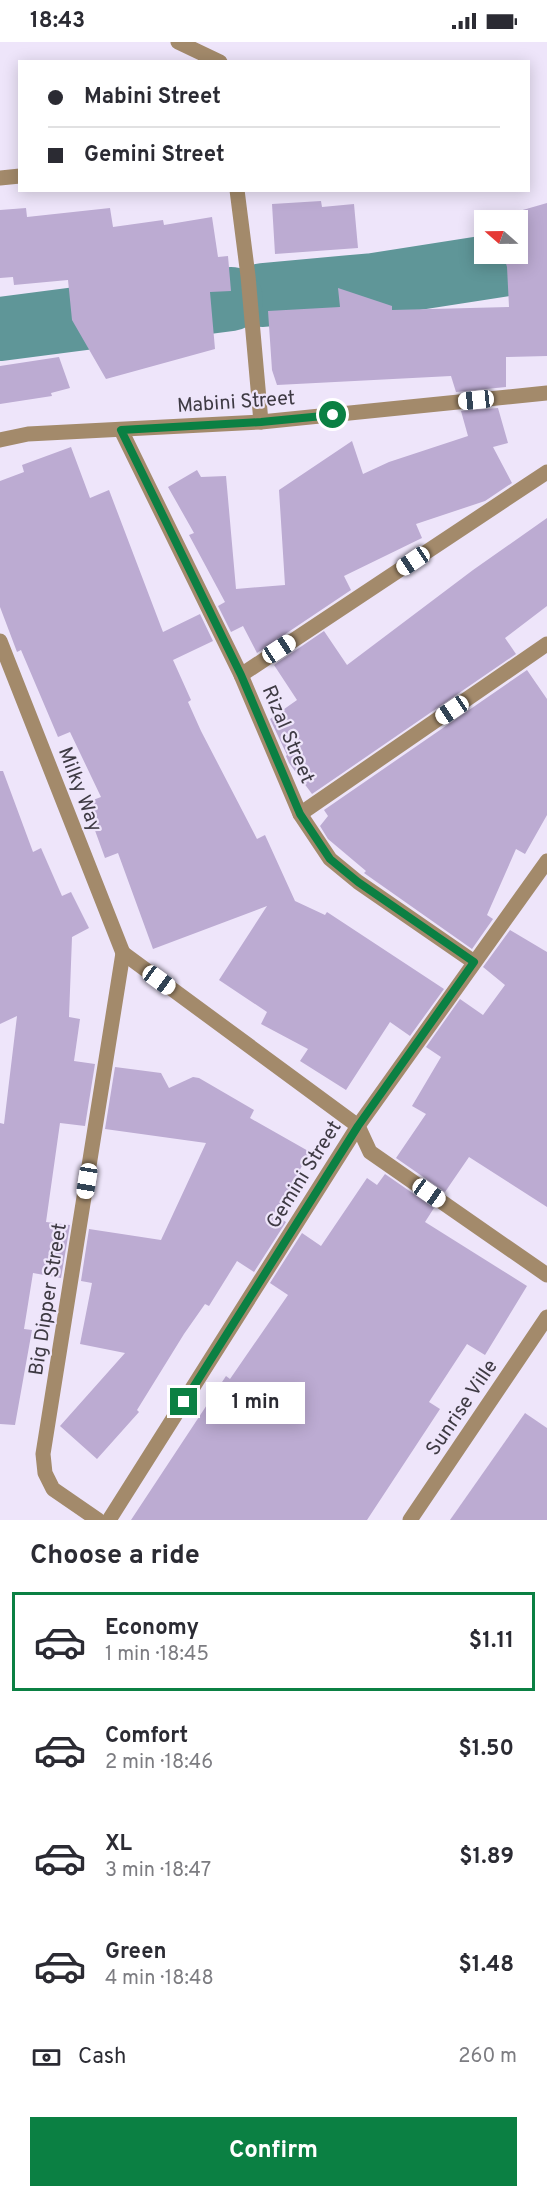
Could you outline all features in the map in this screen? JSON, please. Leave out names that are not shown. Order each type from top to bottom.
[{"type":"street","points":[[178,42],[216,60]]},
{"type":"street","points":[[0,178],[18,176]]},
{"type":"street","points":[[237,192],[261,422]]},
{"type":"street","name":"Mabini Street","points":[[0,440],[28,434],[261,422],[547,393]]},
{"type":"street","name":"Rizal Street","points":[[121,430],[241,675],[300,814],[330,859],[358,882],[474,962]]},
{"type":"street","points":[[241,675],[547,472]]},
{"type":"street","name":"Milky Way","points":[[0,641],[123,953]]},
{"type":"street","points":[[300,814],[547,644]]},
{"type":"street","name":"Gemini Street","points":[[109,1520],[358,1126],[547,861]]},
{"type":"street","points":[[123,953],[358,1126],[370,1152],[547,1275]]},
{"type":"street","name":"Big Dipper Street","points":[[98,1520],[53,1489],[45,1473],[43,1454],[123,953]]},
{"type":"street","name":"Sunrise Ville","points":[[410,1520],[547,1317]]},
{"type":"building","points":[[321,201],[322,207],[354,204],[358,248],[275,254],[272,204]]},
{"type":"building","points":[[547,203],[547,356],[506,357],[506,387],[456,392],[451,376],[277,385],[272,370],[268,311],[340,307],[338,288],[392,306],[392,310],[509,307],[506,264],[528,264],[528,210],[523,210]]},
{"type":"building","points":[[26,208],[27,217],[110,208],[113,227],[163,220],[164,225],[212,217],[218,257],[228,256],[231,291],[210,292],[215,349],[106,379],[72,320],[68,280],[14,285],[13,277],[0,278],[0,210]]},
{"type":"building","points":[[59,357],[70,388],[51,393],[52,396],[0,404],[0,366]]},
{"type":"building","points":[[498,408],[508,443],[493,447],[512,483],[485,501],[416,524],[422,538],[344,576],[351,590],[257,653],[243,626],[231,632],[218,606],[225,602],[189,535],[194,533],[168,487],[197,470],[201,477],[226,476],[236,589],[285,585],[279,490],[352,441],[363,474],[389,462],[468,436],[461,411]]},
{"type":"building","points":[[71,447],[90,498],[109,490],[163,632],[200,614],[213,641],[173,660],[191,700],[188,702],[201,731],[257,839],[265,835],[295,901],[325,915],[327,912],[444,989],[410,1036],[390,1022],[346,1090],[300,1061],[308,1049],[261,1024],[267,1012],[219,980],[267,906],[153,949],[118,853],[105,858],[85,803],[101,797],[70,732],[58,737],[21,650],[17,652],[0,607],[0,481],[24,472],[22,465]]},
{"type":"building","points":[[547,518],[547,606],[505,638],[516,654],[312,794],[289,763],[270,719],[297,700],[274,665],[324,631],[347,665],[473,570]]},
{"type":"building","points":[[527,670],[547,699],[547,815],[525,854],[516,849],[487,915],[493,919],[472,949],[364,873],[366,871],[328,839],[320,826],[328,816],[324,810]]},
{"type":"building","points":[[0,771],[3,771],[33,852],[41,848],[62,896],[71,892],[89,928],[72,937],[69,1017],[80,1019],[74,1061],[95,1064],[85,1126],[60,1123],[46,1222],[70,1225],[61,1278],[33,1273],[24,1329],[32,1330],[15,1425],[0,1424],[0,1123],[4,1124],[17,1016],[0,1024]]},
{"type":"building","points":[[510,930],[547,952],[547,1207],[469,1157],[445,1192],[396,1158],[426,1114],[412,1106],[441,1057],[426,1047],[460,999],[483,1015],[505,985],[483,967]]},
{"type":"building","points":[[115,1067],[161,1073],[169,1088],[193,1077],[199,1078],[254,1110],[250,1118],[310,1152],[274,1215],[286,1222],[254,1272],[237,1261],[209,1306],[205,1304],[184,1334],[137,1410],[139,1412],[97,1459],[60,1426],[125,1353],[80,1344],[92,1283],[81,1281],[89,1229],[161,1240],[206,1143],[105,1129]]},
{"type":"building","points":[[385,1174],[434,1208],[425,1222],[527,1286],[485,1355],[467,1344],[429,1402],[440,1409],[367,1520],[131,1520],[226,1376],[230,1379],[288,1295],[270,1283],[302,1233],[321,1246],[367,1178],[377,1185]]},
{"type":"building","points":[[525,1413],[547,1428],[547,1520],[450,1520]]},
{"type":"waterway","points":[[263,295],[373,285],[547,258]]},
{"type":"waterway","points":[[0,329],[231,299]]},
{"type":"route","points":[[184,1402],[358,1126],[474,962],[358,882],[330,859],[300,814],[241,675],[121,430],[261,422],[333,415]]}]
